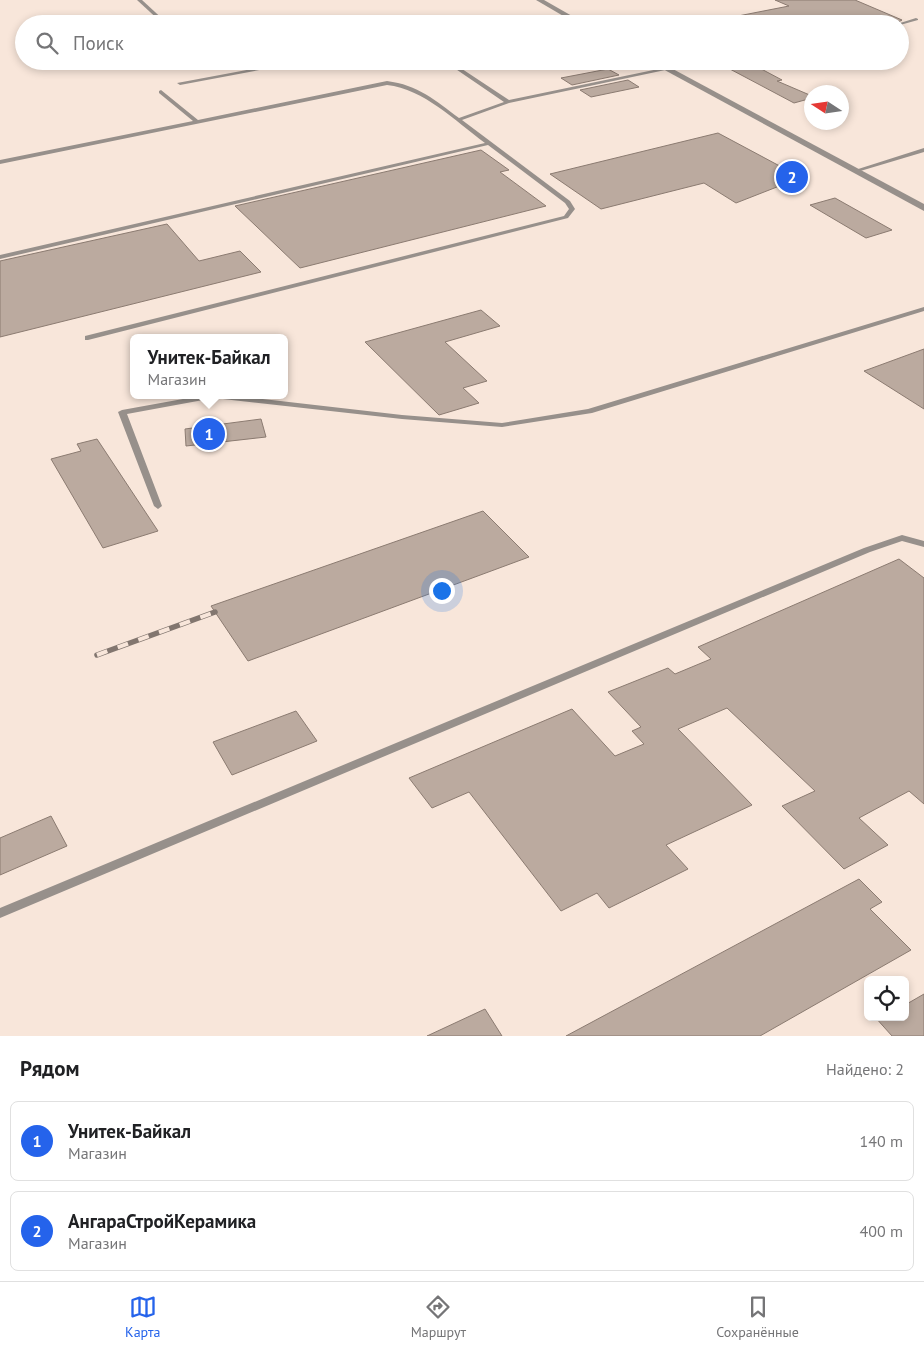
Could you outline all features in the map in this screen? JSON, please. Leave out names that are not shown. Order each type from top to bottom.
[{"type":"street","points":[[539,0],[566,15]]},
{"type":"street","points":[[667,70],[924,208]]},
{"type":"lane","points":[[139,0],[156,15]]},
{"type":"lane","points":[[909,21],[916,19]]},
{"type":"lane","points":[[180,83],[254,70]]},
{"type":"lane","points":[[460,70],[508,102]]},
{"type":"lane","points":[[458,120],[508,102],[667,70]]},
{"type":"lane","points":[[0,162],[387,83],[403,83],[428,96],[568,202],[572,209],[566,217],[88,338]]},
{"type":"lane","points":[[161,92],[196,121]]},
{"type":"lane","points":[[0,257],[490,143]]},
{"type":"lane","points":[[855,172],[924,150]]},
{"type":"lane","points":[[241,399],[402,417],[502,425],[590,411],[924,309]]},
{"type":"lane","points":[[158,506],[122,412],[197,399]]},
{"type":"lane","points":[[0,912],[868,550],[902,538],[924,544]]},
{"type":"building","points":[[775,0],[855,0],[890,15],[743,15],[789,6]]},
{"type":"building","points":[[603,70],[610,70],[619,75],[572,85],[561,78]]},
{"type":"building","points":[[732,70],[763,70],[782,80],[777,81],[804,93],[804,100],[794,103]]},
{"type":"building","points":[[628,80],[639,87],[591,97],[580,90]]},
{"type":"building","points":[[718,133],[804,179],[789,188],[782,185],[736,203],[704,183],[601,209],[550,174]]},
{"type":"building","points":[[481,150],[509,170],[500,172],[546,206],[300,268],[235,206]]},
{"type":"building","points":[[835,198],[892,230],[866,238],[810,205]]},
{"type":"building","points":[[167,224],[199,261],[240,251],[261,272],[0,337],[0,261]]},
{"type":"building","points":[[481,310],[500,326],[445,342],[487,381],[463,388],[479,403],[439,415],[365,342]]},
{"type":"building","points":[[924,349],[924,409],[864,371]]},
{"type":"building","points":[[261,419],[266,437],[186,446],[185,429]]},
{"type":"building","points":[[97,439],[158,531],[103,548],[51,459],[81,451],[77,444]]},
{"type":"building","points":[[483,511],[529,557],[248,661],[211,606]]},
{"type":"building","points":[[899,559],[924,578],[924,804],[909,791],[859,818],[888,845],[844,869],[782,806],[815,791],[727,708],[678,729],[752,805],[666,845],[688,869],[609,908],[597,893],[561,911],[469,792],[432,808],[409,778],[572,709],[615,756],[644,744],[632,731],[641,727],[608,692],[668,668],[675,674],[711,659],[698,647]]},
{"type":"building","points":[[296,711],[317,741],[232,775],[213,742]]},
{"type":"building","points":[[51,816],[67,846],[0,875],[0,838]]},
{"type":"building","points":[[859,879],[882,902],[870,909],[911,950],[760,1036],[566,1036]]},
{"type":"building","points":[[924,994],[924,1036],[892,1036],[879,1021],[909,1021],[909,1003]]},
{"type":"building","points":[[485,1009],[502,1036],[427,1036]]},
{"type":"railway","points":[[97,655],[215,612]]},
{"type":"place","name":"АнгараСтройКерамика","points":[[792,177]]},
{"type":"place","name":"Унитек-Байкал","points":[[209,434]]}]
